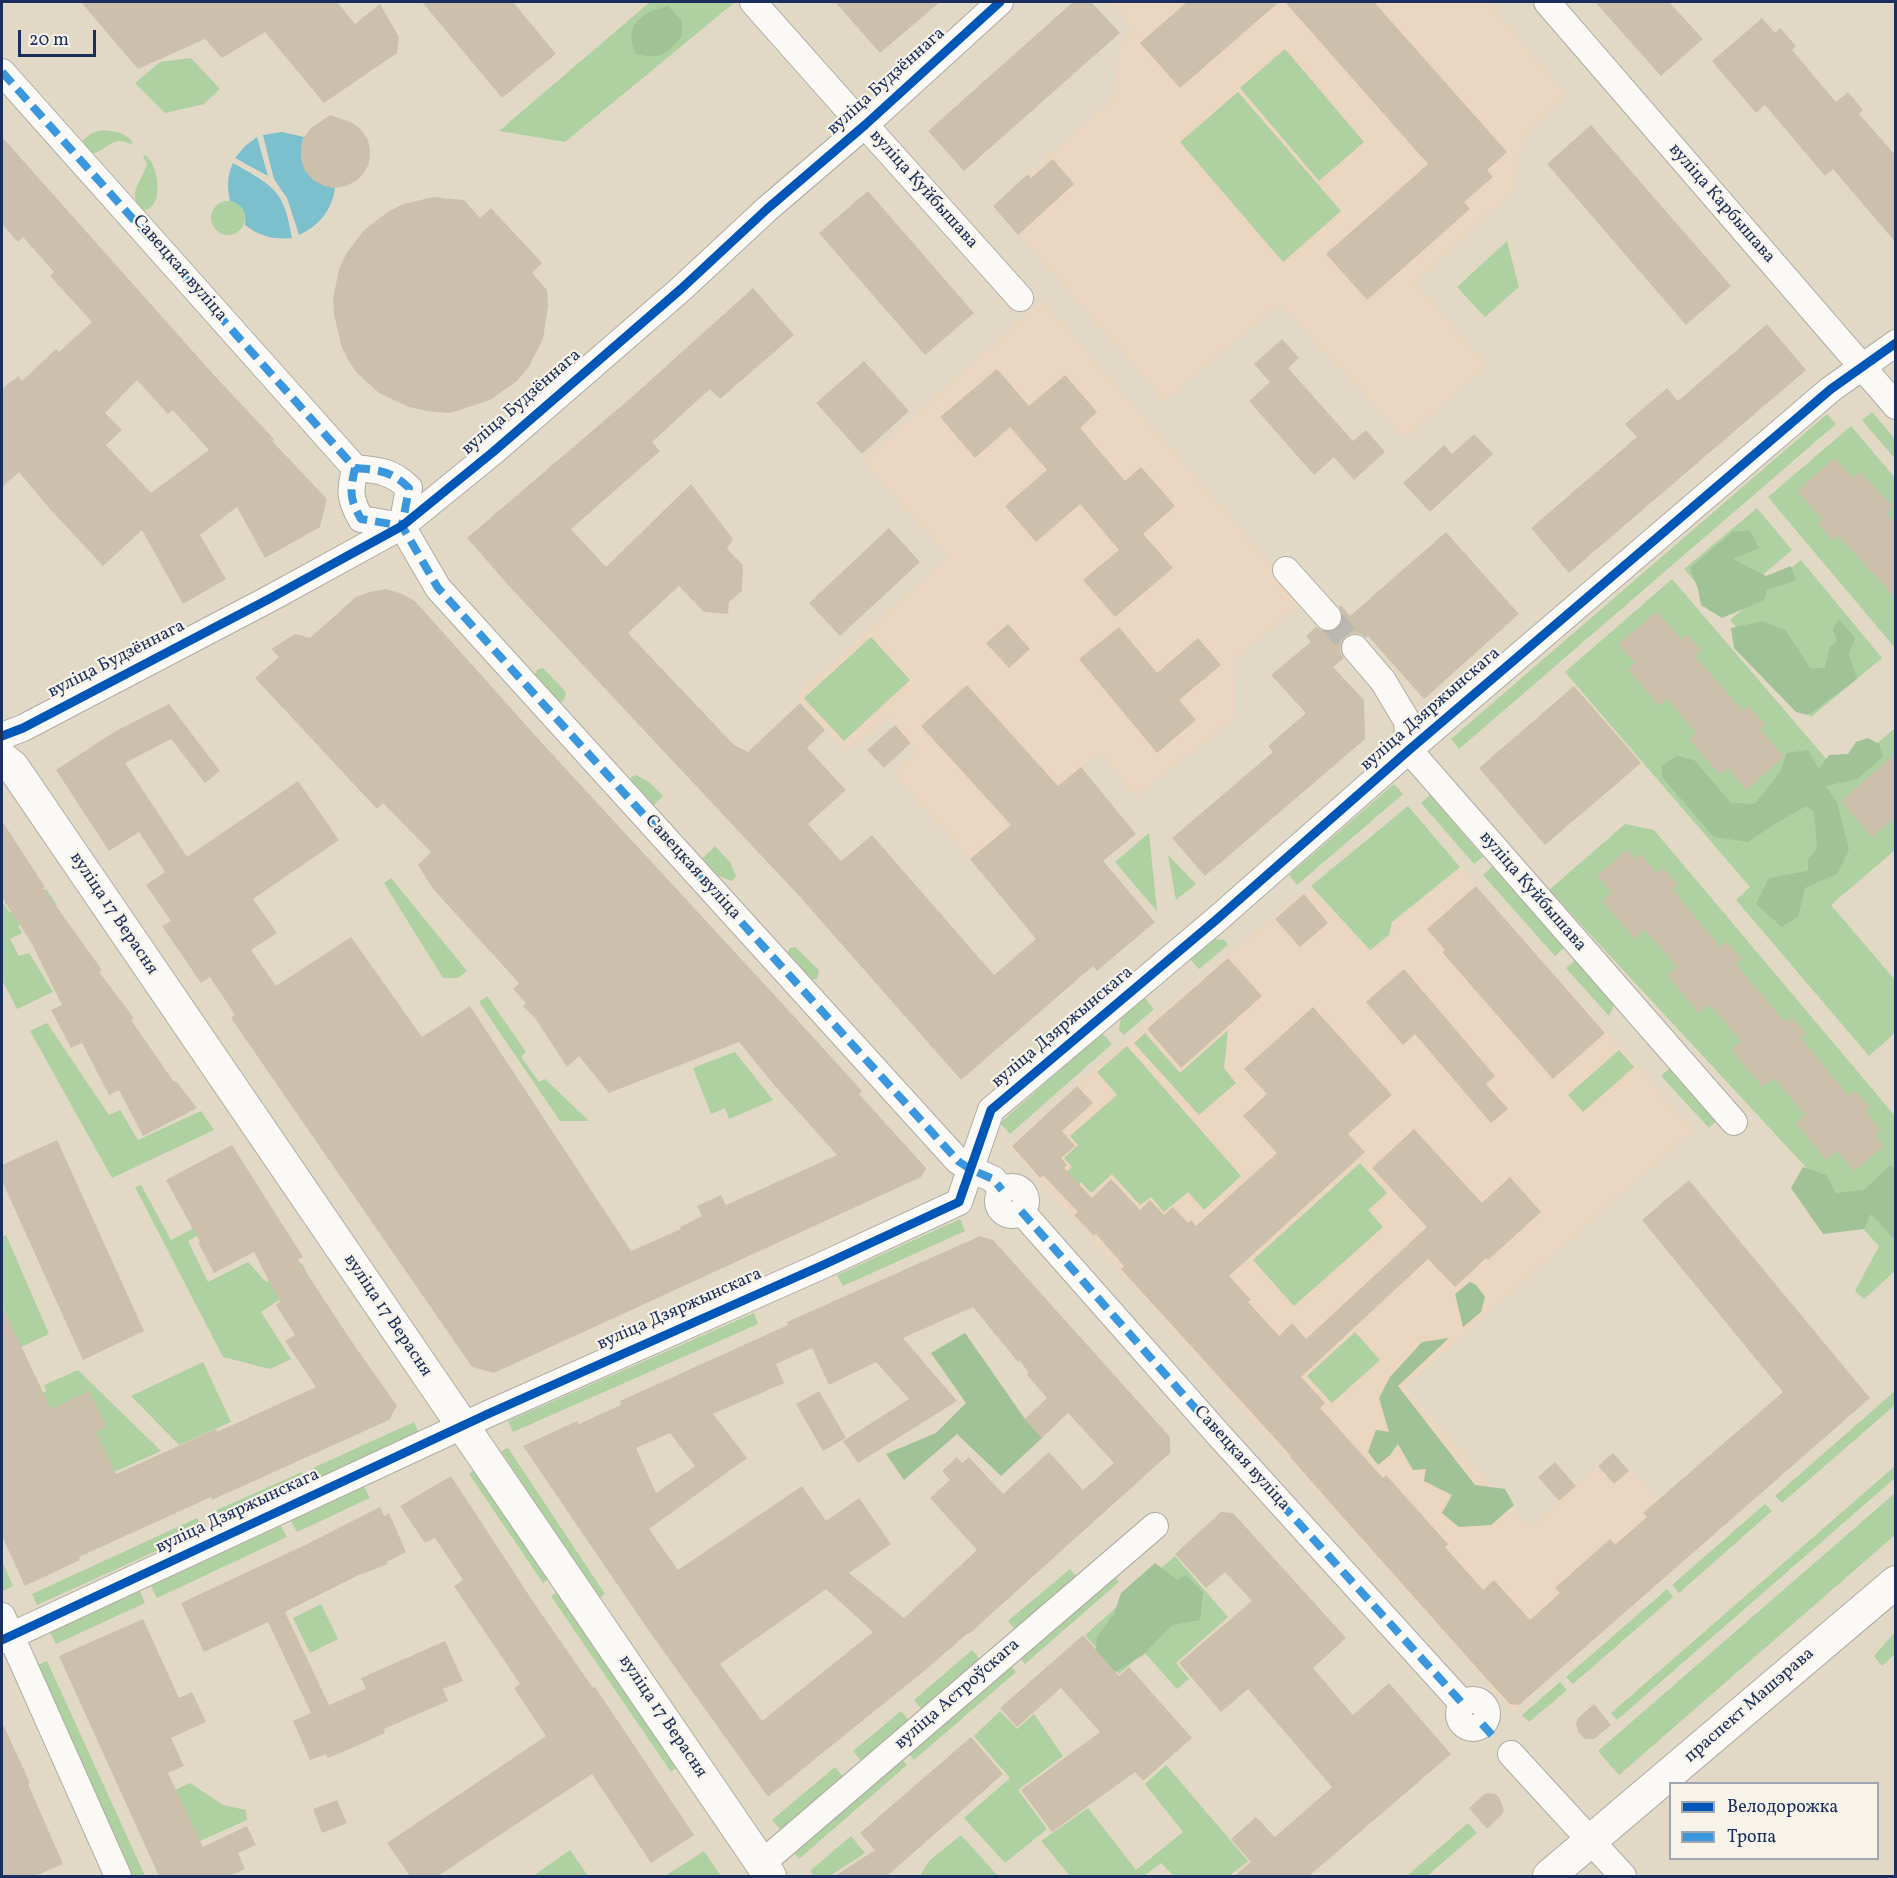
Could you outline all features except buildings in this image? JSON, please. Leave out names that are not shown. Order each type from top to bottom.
[{"type":"main road","name":"вуліца 17 Верасня","points":[[2,758],[13,767],[766,1870]]},
{"type":"main road","name":"праспект Машэрава","points":[[1549,1876],[1896,1582]]},
{"type":"street","name":"вуліца Куйбышава","points":[[753,2],[1020,298]]},
{"type":"street","name":"вуліца Будзённага","points":[[2,736],[23,728],[198,637],[402,526],[493,452],[681,289],[767,209],[865,125],[1000,2]]},
{"type":"street","name":"вуліца Карбышава","points":[[1547,2],[1896,406]]},
{"type":"street","name":"Савецкая вуліца","points":[[2,72],[355,468]]},
{"type":"street","name":"вуліца Дзяржынскага","points":[[4,1631],[821,1266],[959,1202],[991,1110],[1216,920],[1409,750],[1831,389],[1896,343]]},
{"type":"street","points":[[355,468],[378,470],[398,477],[409,488],[402,526],[361,519],[352,503],[350,488],[355,468]]},
{"type":"street","name":"Савецкая вуліца","points":[[402,526],[438,588],[958,1161],[993,1179],[1002,1190],[1010,1187],[1022,1192],[1026,1199],[1021,1211],[1187,1400],[1462,1704],[1471,1700],[1483,1704],[1487,1712],[1485,1721],[1487,1730]]},
{"type":"street","points":[[1286,570],[1328,616]]},
{"type":"street","points":[[1355,648],[1383,681],[1407,721],[1409,750]]},
{"type":"street","name":"вуліца Куйбышава","points":[[1409,750],[1734,1122]]},
{"type":"street","name":"вуліца Астроўскага","points":[[766,1870],[1155,1526]]},
{"type":"street","points":[[4,1631],[118,1876]]},
{"type":"street","points":[[1510,1754],[1623,1876]]},
{"type":"shaded area","points":[[1109,2],[1489,2],[1567,95],[1525,136],[1511,194],[1415,282],[1487,365],[1405,439],[1280,304],[1165,401],[993,206],[1113,98],[1121,40],[1133,29]]},
{"type":"shaded area","points":[[1042,300],[1304,601],[1234,660],[1236,717],[1136,797],[1099,752],[970,859],[893,773],[917,752],[888,718],[847,753],[795,696],[948,557],[863,461]]},
{"type":"shaded area","points":[[1461,868],[1694,1130],[1405,1387],[1530,1528],[1613,1453],[1660,1499],[1702,1547],[1513,1712],[1008,1147],[1129,1039],[1301,893],[1304,894],[1311,888],[1370,952],[1391,936],[1394,922]]},
{"type":"green space","points":[[650,2],[735,2],[565,142],[499,131]]},
{"type":"green space","points":[[668,6],[682,21],[682,36],[667,51],[657,56],[636,54],[631,36],[637,22],[650,12]]},
{"type":"green space","points":[[1285,49],[1364,142],[1319,181],[1240,88]]},
{"type":"green space","points":[[191,58],[220,89],[204,104],[165,113],[135,83],[160,62]]},
{"type":"green space","points":[[1238,92],[1341,211],[1283,262],[1180,142]]},
{"type":"green space","points":[[103,130],[123,134],[133,143],[115,142],[91,154],[82,147],[83,140],[92,133]]},
{"type":"green space","points":[[145,155],[154,168],[158,187],[154,204],[149,209],[141,211],[135,193],[147,164],[143,157]]},
{"type":"green space","points":[[228,201],[240,206],[245,218],[240,230],[228,235],[216,230],[211,218],[216,206]]},
{"type":"green space","points":[[1507,241],[1519,287],[1485,317],[1457,287]]},
{"type":"green space","points":[[1872,412],[1895,439],[1895,459],[1862,420]]},
{"type":"green space","points":[[1827,414],[1836,424],[1459,749],[1451,739]]},
{"type":"green space","points":[[1851,426],[1895,478],[1895,648],[1768,497]]},
{"type":"green space","points":[[1757,508],[1792,550],[1720,611],[1684,569]]},
{"type":"green space","points":[[1750,530],[1759,548],[1733,559],[1766,576],[1791,566],[1796,580],[1767,590],[1764,600],[1722,618],[1701,605],[1690,568],[1732,532]]},
{"type":"green space","points":[[1801,560],[1882,658],[1811,717],[1730,620]]},
{"type":"green space","points":[[1672,579],[1840,775],[1895,728],[1895,850],[1831,905],[1895,980],[1895,1033],[1869,1056],[1736,900],[1750,887],[1565,672]]},
{"type":"green space","points":[[1839,619],[1855,638],[1849,654],[1857,679],[1808,715],[1796,712],[1734,648],[1731,628],[1763,621],[1786,631],[1810,668],[1825,668],[1830,647],[1837,642],[1833,629]]},
{"type":"green space","points":[[871,637],[910,680],[844,741],[804,698]]},
{"type":"green space","points":[[543,668],[564,690],[566,694],[563,701],[559,702],[534,676],[538,669]]},
{"type":"green space","points":[[1868,738],[1879,744],[1883,757],[1857,779],[1826,786],[1837,803],[1849,849],[1837,874],[1805,888],[1798,917],[1782,927],[1756,904],[1769,878],[1808,871],[1808,859],[1817,849],[1814,812],[1806,806],[1748,842],[1714,837],[1663,778],[1661,766],[1677,756],[1694,760],[1731,803],[1755,804],[1780,772],[1787,753],[1808,750],[1819,769],[1829,755],[1848,754],[1856,742]]},
{"type":"green space","points":[[636,775],[649,782],[663,796],[650,809],[637,795],[633,786],[631,777]]},
{"type":"green space","points":[[1394,784],[1403,794],[1297,885],[1289,875]]},
{"type":"green space","points":[[1430,795],[1483,857],[1474,864],[1421,803]]},
{"type":"green space","points":[[1408,806],[1460,867],[1392,922],[1389,935],[1370,950],[1311,886]]},
{"type":"green space","points":[[1625,824],[1654,830],[1895,1116],[1895,1271],[1864,1299],[1855,1291],[1879,1246],[1549,890]]},
{"type":"green space","points":[[1149,833],[1157,911],[1115,862]]},
{"type":"green space","points":[[715,846],[730,862],[736,876],[732,881],[716,875],[702,859]]},
{"type":"green space","points":[[1168,855],[1196,884],[1176,900]]},
{"type":"green space","points":[[1493,866],[1565,947],[1555,956],[1483,875]]},
{"type":"green space","points":[[391,878],[467,971],[458,978],[443,978],[384,883]]},
{"type":"green space","points":[[46,889],[57,905],[18,925],[22,933],[10,939],[19,956],[29,953],[53,992],[17,1009],[2,980],[2,901],[10,913]]},
{"type":"green space","points":[[1214,939],[1225,940],[1228,945],[1199,969],[1190,959]]},
{"type":"green space","points":[[795,947],[819,970],[817,979],[809,980],[786,955],[790,948]]},
{"type":"green space","points":[[1576,960],[1615,1003],[1609,1016],[1566,968]]},
{"type":"green space","points":[[487,996],[526,1052],[521,1057],[539,1082],[545,1079],[589,1121],[560,1121],[479,1002]]},
{"type":"green space","points":[[1144,997],[1154,1009],[1124,1035],[1119,1030],[1121,1017]]},
{"type":"green space","points":[[47,1023],[109,1115],[120,1110],[138,1140],[201,1111],[214,1130],[112,1178],[30,1031]]},
{"type":"green space","points":[[1228,1030],[1224,1068],[1236,1083],[1199,1115],[1134,1043],[1145,1033],[1180,1073]]},
{"type":"green space","points":[[1102,1033],[1112,1044],[1010,1134],[1000,1123]]},
{"type":"green space","points":[[1127,1046],[1241,1176],[1204,1210],[1188,1192],[1164,1212],[1151,1197],[1140,1205],[1112,1174],[1091,1193],[1081,1182],[1066,1195],[1055,1182],[1072,1167],[1064,1158],[1078,1145],[1070,1136],[1117,1095],[1097,1072]]},
{"type":"green space","points":[[1619,1050],[1634,1067],[1583,1112],[1568,1095]]},
{"type":"green space","points":[[735,1052],[773,1100],[729,1119],[725,1108],[711,1114],[693,1068]]},
{"type":"green space","points":[[1671,1067],[1718,1119],[1709,1128],[1661,1076]]},
{"type":"green space","points":[[1360,1163],[1387,1193],[1368,1210],[1383,1227],[1294,1306],[1253,1260]]},
{"type":"green space","points":[[1890,1165],[1895,1168],[1895,1240],[1871,1214],[1864,1229],[1823,1234],[1791,1188],[1803,1167],[1826,1175],[1836,1193],[1864,1190]]},
{"type":"green space","points":[[141,1185],[171,1240],[258,1195],[262,1202],[188,1241],[208,1282],[248,1262],[266,1282],[302,1263],[310,1279],[261,1312],[291,1359],[270,1369],[223,1357],[135,1187]]},
{"type":"green space","points":[[960,1219],[965,1231],[843,1286],[837,1275]]},
{"type":"green space","points":[[6,1235],[49,1334],[2,1356],[2,1334],[12,1328],[2,1305],[2,1237]]},
{"type":"green space","points":[[1470,1282],[1476,1285],[1485,1297],[1481,1312],[1463,1327],[1455,1294]]},
{"type":"green space","points":[[754,1313],[758,1324],[513,1432],[508,1421]]},
{"type":"green space","points":[[1355,1332],[1380,1360],[1332,1403],[1307,1376]]},
{"type":"green space","points":[[965,1333],[1025,1419],[1042,1438],[1001,1476],[957,1434],[904,1480],[886,1454],[936,1433],[966,1403],[931,1353]]},
{"type":"green space","points":[[1449,1338],[1398,1386],[1475,1485],[1505,1489],[1514,1505],[1491,1525],[1459,1527],[1442,1513],[1452,1495],[1424,1481],[1426,1469],[1413,1470],[1398,1444],[1378,1465],[1368,1452],[1376,1430],[1389,1432],[1379,1398],[1390,1377],[1422,1342]]},
{"type":"green space","points":[[203,1362],[231,1422],[179,1445],[131,1396]]},
{"type":"green space","points":[[78,1370],[161,1451],[49,1501],[14,1444],[2,1411],[46,1391],[44,1385]]},
{"type":"green space","points":[[1895,1391],[1895,1405],[1782,1503],[1775,1496]]},
{"type":"green space","points":[[414,1422],[419,1433],[315,1480],[311,1469]]},
{"type":"green space","points":[[508,1448],[605,1594],[599,1598],[501,1451]]},
{"type":"green space","points":[[1895,1466],[1895,1478],[1617,1720],[1611,1713]]},
{"type":"green space","points":[[477,1468],[551,1577],[543,1583],[469,1474]]},
{"type":"green space","points":[[302,1472],[308,1484],[214,1526],[208,1514]]},
{"type":"green space","points":[[364,1487],[370,1498],[297,1532],[291,1521]]},
{"type":"green space","points":[[1895,1493],[1895,1535],[1619,1775],[1598,1751]]},
{"type":"green space","points":[[1765,1504],[1772,1511],[1679,1593],[1672,1585]]},
{"type":"green space","points":[[197,1518],[203,1530],[37,1605],[32,1594]]},
{"type":"green space","points":[[281,1526],[287,1537],[157,1598],[151,1586]]},
{"type":"green space","points":[[1175,1556],[1228,1617],[1176,1663],[1189,1679],[1177,1689],[1144,1652],[1119,1674],[1085,1635]]},
{"type":"green space","points":[[2,1561],[13,1586],[2,1591]]},
{"type":"green space","points":[[1155,1563],[1177,1580],[1186,1575],[1203,1592],[1200,1620],[1172,1625],[1143,1655],[1105,1678],[1094,1666],[1097,1637],[1114,1614],[1121,1593]]},
{"type":"green space","points":[[1070,1569],[1079,1580],[1017,1632],[1008,1621]]},
{"type":"green space","points":[[1112,1573],[1119,1582],[1025,1664],[1018,1656]]},
{"type":"green space","points":[[1667,1589],[1673,1597],[1573,1684],[1566,1677]]},
{"type":"green space","points":[[140,1591],[145,1603],[56,1644],[50,1632]]},
{"type":"green space","points":[[560,1591],[679,1766],[671,1772],[551,1596]]},
{"type":"green space","points":[[321,1604],[338,1639],[310,1653],[293,1618]]},
{"type":"green space","points":[[1895,1632],[1895,1654],[1882,1666],[1874,1656]]},
{"type":"green space","points":[[972,1650],[982,1662],[924,1712],[914,1700]]},
{"type":"green space","points":[[47,1661],[145,1876],[131,1876],[35,1666]]},
{"type":"green space","points":[[1009,1663],[1016,1672],[914,1760],[906,1751]]},
{"type":"green space","points":[[1560,1682],[1567,1690],[1529,1722],[1522,1715]]},
{"type":"green space","points":[[901,1711],[911,1723],[863,1763],[853,1751]]},
{"type":"green space","points":[[1000,1711],[1017,1729],[1034,1714],[1063,1756],[1018,1790],[1047,1829],[1005,1863],[964,1818],[1010,1778],[974,1736]]},
{"type":"green space","points":[[900,1757],[907,1765],[799,1859],[792,1850]]},
{"type":"green space","points":[[1166,1765],[1248,1861],[1229,1876],[1174,1876],[1161,1863],[1144,1876],[1070,1876],[1041,1841],[1088,1808],[1136,1870],[1183,1832],[1145,1784]]},
{"type":"green space","points":[[835,1767],[845,1779],[782,1831],[772,1820]]},
{"type":"green space","points":[[190,1783],[223,1805],[246,1810],[247,1820],[200,1841],[175,1790]]},
{"type":"green space","points":[[1468,1823],[1477,1833],[1427,1876],[1407,1876]]},
{"type":"green space","points":[[961,1835],[998,1876],[920,1876],[929,1861]]},
{"type":"green space","points":[[851,1836],[865,1853],[830,1876],[814,1876],[810,1871]]},
{"type":"green space","points":[[570,1850],[588,1876],[533,1876]]},
{"type":"green space","points":[[704,1851],[721,1876],[665,1876]]},
{"type":"water","points":[[282,132],[304,137],[301,155],[306,170],[318,182],[335,188],[328,210],[313,227],[299,235],[287,198],[274,179],[263,135]]},
{"type":"water","points":[[257,137],[268,176],[235,158]]},
{"type":"water","points":[[233,163],[275,191],[285,209],[292,238],[267,236],[245,225],[243,209],[230,201],[228,191]]},
{"type":"tunnel","points":[[1328,617],[1355,648]]},
{"type":"marked path","points":[[2,72],[355,468],[352,494],[354,505],[361,519],[402,526]]},
{"type":"marked path","points":[[355,468],[384,472],[397,478],[409,488],[402,526],[438,588],[958,1161],[993,1179],[1002,1190]]},
{"type":"marked path","points":[[1021,1211],[1218,1434],[1463,1704]]},
{"type":"marked path","points":[[1482,1724],[1492,1735]]},
{"type":"cycle path","points":[[2,736],[23,728],[269,599],[402,526],[493,452],[681,289],[767,209],[865,125],[1000,2]]},
{"type":"cycle path","points":[[2,1640],[490,1413],[959,1202],[991,1110],[1216,920],[1409,750],[1831,389],[1896,343]]}]
